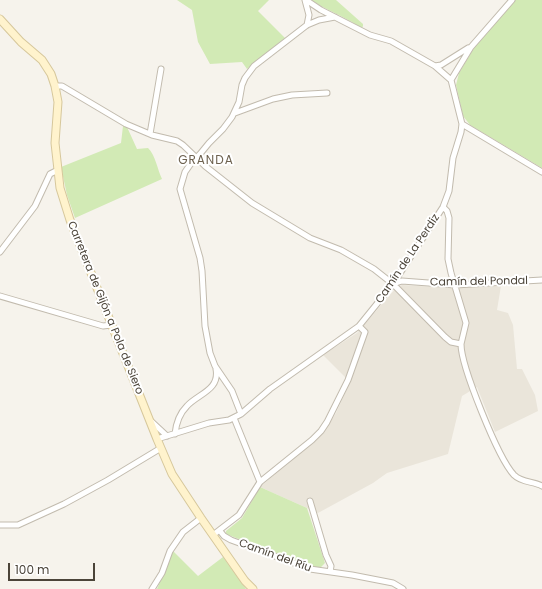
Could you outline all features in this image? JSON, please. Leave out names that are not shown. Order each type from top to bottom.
[{"type":"street","points":[[306,0],[321,10],[370,35],[391,41],[435,66],[451,80],[471,47],[512,0]]},
{"type":"street","points":[[306,0],[309,15],[306,25]]},
{"type":"street","points":[[175,434],[177,421],[187,405],[208,391],[214,382],[216,373],[207,341],[200,258],[180,189],[185,172],[192,162],[223,129],[234,113],[239,102],[242,85],[245,78],[254,66],[306,25],[319,20],[336,17]]},
{"type":"street","name":"Carretera de Gijón a Pola de Siero","points":[[0,19],[21,42],[42,60],[51,74],[58,102],[55,143],[60,188],[70,220],[111,325],[172,474],[201,518],[217,533],[245,581],[253,589]]},
{"type":"street","points":[[435,66],[441,65],[471,47]]},
{"type":"street","points":[[150,134],[161,69]]},
{"type":"street","name":"Camín de La Perdiz","points":[[157,439],[209,423],[234,418],[242,414],[270,389],[359,326],[393,284],[443,207],[449,191],[453,158],[462,124],[451,80]]},
{"type":"street","points":[[55,86],[62,86],[116,119],[150,134],[176,141],[183,145],[226,184],[252,203],[310,238],[341,250],[362,262],[393,284],[451,342],[461,344]]},
{"type":"street","points":[[234,113],[273,99],[292,95],[327,93]]},
{"type":"street","points":[[462,124],[542,172]]},
{"type":"street","points":[[0,252],[35,206],[50,174],[58,170]]},
{"type":"street","points":[[443,207],[447,211],[448,218],[448,259],[466,323],[461,350],[470,380],[487,424],[513,474],[520,479],[542,486]]},
{"type":"street","name":"Camín del Pondal","points":[[393,284],[402,282],[455,285],[542,280]]},
{"type":"street","points":[[0,296],[103,326],[111,325]]},
{"type":"street","points":[[217,533],[239,515],[260,482],[312,440],[327,422],[348,380],[365,332],[359,326]]},
{"type":"street","points":[[215,366],[232,392],[242,414]]},
{"type":"street","points":[[234,418],[260,482]]},
{"type":"street","points":[[149,420],[167,436]]},
{"type":"street","points":[[0,524],[18,525],[64,504],[108,480],[161,448]]},
{"type":"street","points":[[310,501],[326,555],[331,566],[330,572]]},
{"type":"street","points":[[152,589],[162,573],[170,551],[183,532],[201,518]]},
{"type":"street","name":"Camín del Ríu","points":[[217,533],[231,540],[296,565],[310,569],[393,584],[403,589]]},
{"type":"shaded area","points":[[402,285],[452,288],[501,286],[497,310],[508,313],[513,325],[517,369],[522,369],[535,395],[538,411],[495,432],[477,387],[462,396],[448,454],[387,473],[373,483],[318,513],[260,487],[323,433],[336,413],[351,380],[346,378],[323,355],[357,333],[395,289]]},
{"type":"green space","points":[[177,0],[269,0],[258,11],[285,38],[247,69],[242,62],[210,64],[198,42],[192,10]]},
{"type":"green space","points":[[311,0],[336,0],[363,24],[362,28],[320,6]]},
{"type":"green space","points":[[515,0],[542,0],[542,168],[470,125],[463,116],[456,85],[459,73],[477,43]]},
{"type":"green space","points":[[123,126],[127,127],[137,149],[148,148],[154,158],[162,179],[75,218],[67,195],[61,167],[121,143]]},
{"type":"green space","points":[[260,487],[307,508],[325,563],[320,568],[306,565],[226,534],[226,531],[242,518]]},
{"type":"green space","points":[[173,551],[198,576],[223,557],[246,589],[157,589]]},
{"type":"district","name":"GRANDA","points":[[206,161]]}]
